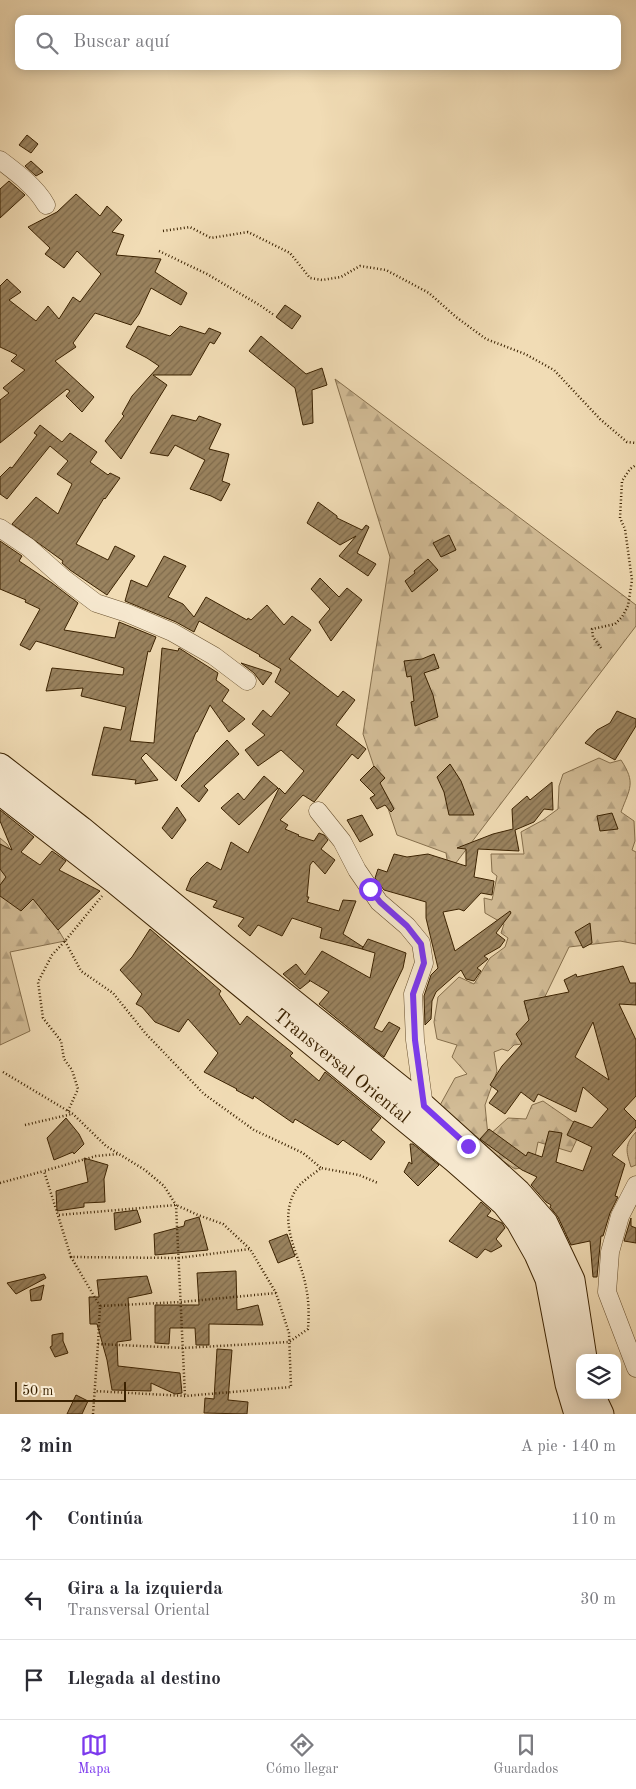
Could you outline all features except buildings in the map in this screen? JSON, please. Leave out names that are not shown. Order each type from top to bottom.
[{"type":"main road","name":"Transversal Oriental","points":[[0,766],[81,829],[124,881],[504,1203],[519,1222],[537,1254],[548,1279],[568,1384],[577,1414]]},
{"type":"main road","name":"Transversal Oriental","points":[[0,792],[124,881],[424,1106],[518,1192],[545,1223],[572,1280],[583,1354]]},
{"type":"main road","points":[[594,1399],[601,1414]]},
{"type":"street","points":[[0,160],[27,183],[46,205]]},
{"type":"street","points":[[0,528],[28,547],[63,578],[96,603],[127,613],[172,632],[214,656],[247,681]]},
{"type":"street","points":[[318,811],[342,842],[380,902],[407,926],[421,944],[424,963],[413,994],[415,1040],[424,1106]]},
{"type":"street","points":[[636,1185],[620,1216],[610,1252],[607,1292],[636,1368]]},
{"type":"path","points":[[163,232],[190,227],[211,238],[248,232],[290,253],[310,278],[322,280],[341,277],[360,266],[386,270],[429,293],[456,317],[486,339],[525,354],[554,370],[600,419],[627,442],[636,443]]},
{"type":"path","points":[[159,251],[207,274],[274,315]]},
{"type":"path","points":[[601,648],[593,637],[592,629],[615,624],[622,618],[628,606],[632,580],[625,529],[620,518],[622,482],[630,469],[636,465]]},
{"type":"path","points":[[68,1111],[78,1090],[72,1070],[64,1059],[60,1041],[43,1018],[38,982],[52,955],[124,881]]},
{"type":"path","points":[[66,941],[81,971],[113,993],[146,1034],[204,1094],[254,1130],[303,1153],[321,1168],[359,1175],[378,1183]]},
{"type":"path","points":[[4,1072],[73,1114],[106,1146],[145,1170],[164,1186],[176,1205],[185,1396]]},
{"type":"path","points":[[25,1125],[73,1114]]},
{"type":"path","points":[[0,1183],[96,1156],[118,1154]]},
{"type":"path","points":[[98,1344],[183,1348],[289,1342],[308,1329],[309,1306],[306,1286],[289,1234],[289,1208],[296,1189],[321,1168]]},
{"type":"path","points":[[44,1171],[71,1257],[100,1306],[93,1414]]},
{"type":"path","points":[[59,1216],[176,1205],[223,1224],[250,1249],[276,1292],[289,1333],[291,1387],[185,1396],[94,1391]]},
{"type":"path","points":[[71,1257],[178,1258],[250,1249]]},
{"type":"path","points":[[100,1306],[180,1302],[276,1292]]},
{"type":"green space","points":[[335,379],[636,605],[636,626],[449,872],[446,853],[397,835],[363,734],[390,557]]},
{"type":"green space","points":[[599,758],[610,763],[621,760],[629,774],[629,791],[621,812],[634,821],[635,841],[632,850],[636,852],[636,944],[620,941],[569,947],[522,1044],[514,1045],[508,1051],[502,1049],[494,1052],[497,1071],[485,1105],[488,1136],[508,1118],[526,1119],[532,1105],[543,1101],[582,1128],[571,1152],[538,1142],[533,1166],[515,1169],[486,1150],[428,1127],[455,1078],[467,1074],[452,1057],[457,1045],[437,1039],[434,1022],[438,997],[459,977],[474,984],[490,958],[505,947],[508,938],[501,933],[504,924],[485,913],[484,898],[492,900],[497,876],[492,872],[491,854],[524,854],[521,832],[558,809],[559,786],[563,774]]},
{"type":"green space","points":[[0,838],[7,844],[65,941],[10,952],[30,1031],[0,1045]]},
{"type":"green space","points":[[636,1132],[636,1165],[631,1167],[627,1148],[629,1141]]},
{"type":"route","points":[[370,889],[380,902],[407,926],[421,944],[424,963],[413,994],[415,1040],[424,1106],[468,1146]]}]
